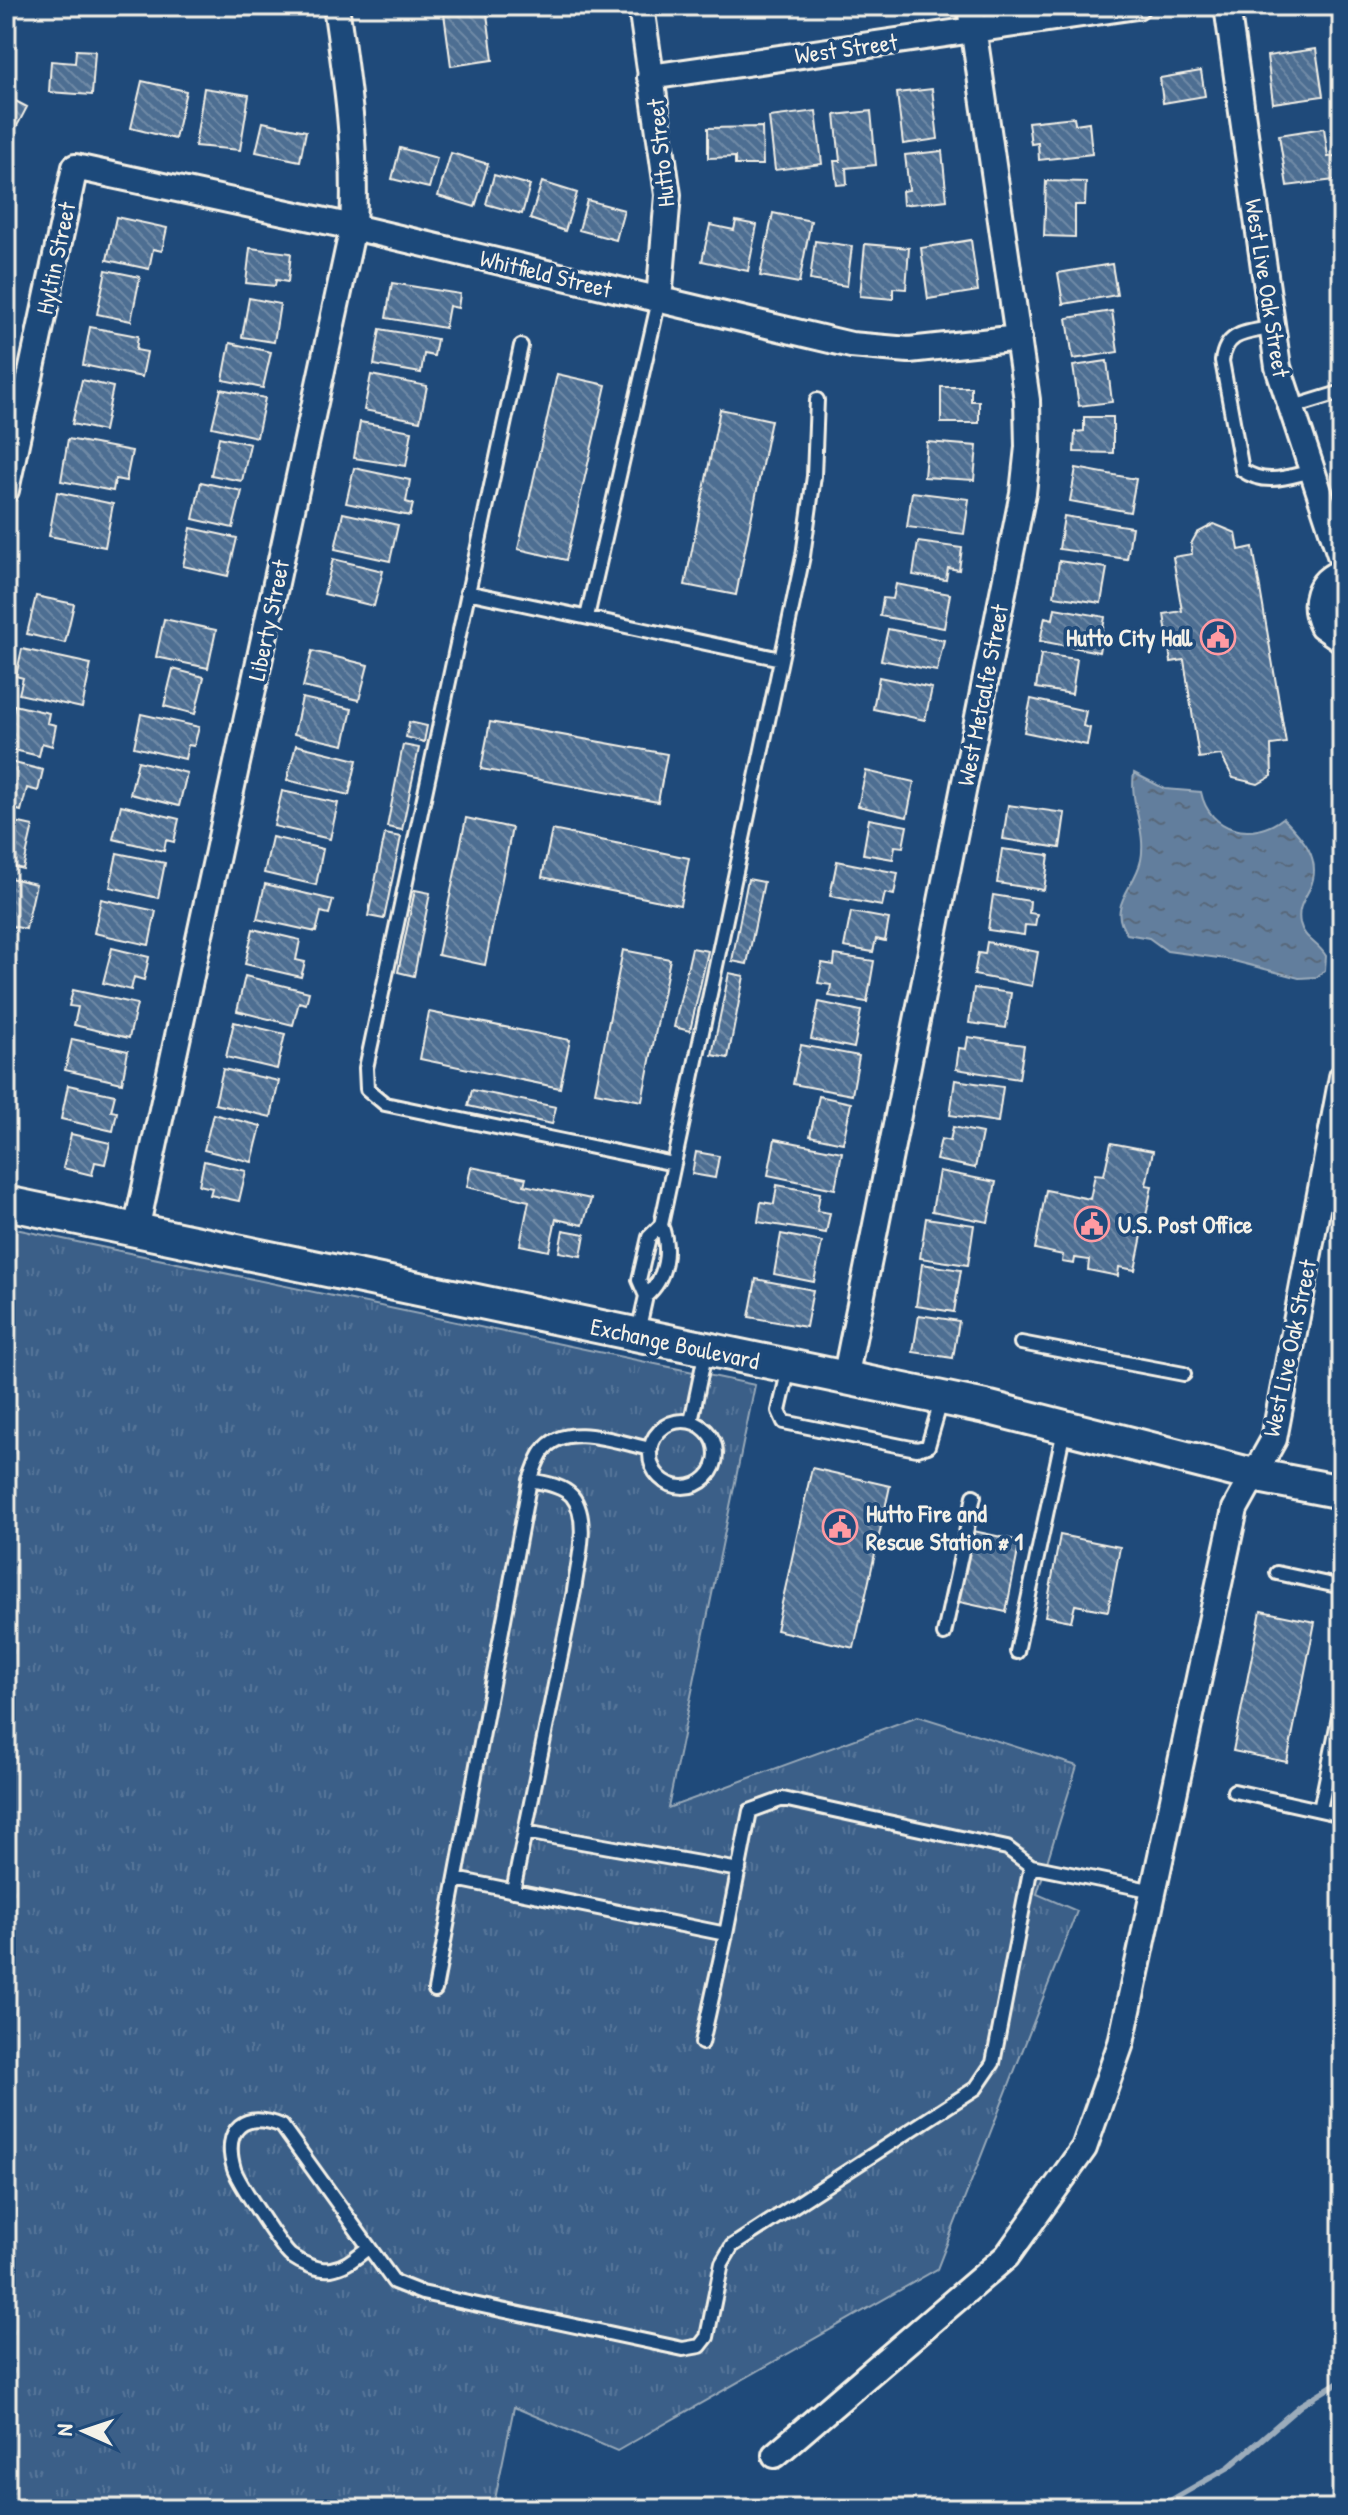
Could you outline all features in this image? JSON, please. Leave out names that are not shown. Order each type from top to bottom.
[{"type":"street","name":"Liberty Street","points":[[136,1230],[353,227],[354,139],[336,6]]},
{"type":"street","name":"Hutto Street","points":[[641,6],[668,195],[659,300]]},
{"type":"street","name":"West Street","points":[[650,77],[972,18],[1137,6]]},
{"type":"street","name":"West Live Oak Street","points":[[1227,6],[1270,328],[1290,408],[1342,561]]},
{"type":"street","name":"West Metcalfe Street","points":[[845,1379],[1023,493],[1027,415],[1019,338],[972,18]]},
{"type":"street","name":"Whitfield Street","points":[[75,167],[353,227],[851,345],[909,350],[1019,338]]},
{"type":"street","name":"Hyltin Street","points":[[6,490],[75,167]]},
{"type":"street","points":[[1342,572],[1325,582],[1315,603],[1322,626],[1342,640]]},
{"type":"street","name":"West Live Oak Street","points":[[775,2455],[1007,2256],[1084,2148],[1121,2043],[1235,1509],[1274,1439],[1342,1077]]},
{"type":"street","name":"Exchange Boulevard","points":[[6,1203],[942,1398],[1253,1475],[1342,1492]]},
{"type":"lane","points":[[587,617],[659,300]]},
{"type":"lane","points":[[1270,328],[1234,335],[1224,345],[1222,361],[1242,470],[1255,479],[1270,480],[1312,471]]},
{"type":"lane","points":[[521,346],[366,1068],[367,1089],[385,1104],[674,1164]]},
{"type":"lane","points":[[1290,408],[1342,392]]},
{"type":"lane","points":[[637,1335],[646,1296],[660,1284],[667,1241],[661,1225],[803,556],[814,476],[817,400]]},
{"type":"lane","points":[[467,592],[781,659]]},
{"type":"lane","points":[[646,1296],[639,1280],[642,1265],[649,1237],[661,1225]]},
{"type":"lane","points":[[1021,1343],[1184,1374]]},
{"type":"lane","points":[[691,1422],[706,1350]]},
{"type":"lane","points":[[789,1367],[779,1411],[784,1422],[917,1449],[928,1446],[942,1398]]},
{"type":"lane","points":[[691,1422],[709,1433],[714,1443],[715,1465],[701,1482],[681,1487],[670,1484],[654,1470],[651,1449],[654,1438],[669,1423],[691,1422]]},
{"type":"lane","points":[[1017,1652],[1065,1427]]},
{"type":"lane","points":[[435,1990],[530,1480],[543,1450],[559,1436],[576,1435],[651,1449]]},
{"type":"lane","points":[[513,1891],[574,1591],[580,1542],[580,1512],[571,1496],[559,1487],[530,1480]]},
{"type":"lane","points":[[944,1634],[974,1496]]},
{"type":"lane","points":[[1277,1573],[1342,1587]]},
{"type":"lane","points":[[1320,1810],[1342,1702]]},
{"type":"lane","points":[[1234,1791],[1342,1815]]},
{"type":"lane","points":[[702,2043],[750,1811],[783,1799],[1007,1848],[1031,1866],[1154,1891]]},
{"type":"lane","points":[[525,1832],[739,1870]]},
{"type":"lane","points":[[368,2248],[347,2264],[328,2270],[306,2265],[288,2254],[234,2172],[230,2150],[235,2130],[249,2119],[265,2118],[282,2126],[394,2282],[422,2293],[683,2349],[700,2346],[707,2337],[722,2263],[732,2246],[976,2088],[993,2063],[1031,1866]]},
{"type":"lane","points":[[456,1879],[726,1934]]},
{"type":"green space","points":[[6,1227],[755,1385],[668,1808],[918,1716],[1077,1766],[1037,1894],[1077,1911],[937,2269],[617,2451],[514,2407],[493,2509],[6,2509]]},
{"type":"water","points":[[1134,773],[1165,789],[1201,792],[1213,816],[1234,829],[1259,830],[1283,818],[1290,825],[1312,858],[1313,877],[1299,918],[1305,933],[1326,956],[1325,970],[1317,977],[1299,978],[1226,959],[1167,951],[1149,938],[1127,934],[1119,915],[1138,870],[1142,849]]},
{"type":"building","points":[[443,6],[486,6],[493,60],[451,66]]},
{"type":"building","points":[[1316,49],[1323,96],[1273,103],[1267,56]]},
{"type":"building","points":[[76,50],[95,51],[92,95],[49,92],[51,61],[75,63]]},
{"type":"building","points":[[1201,71],[1205,96],[1163,103],[1160,78]]},
{"type":"building","points":[[142,81],[186,91],[175,139],[131,128]]},
{"type":"building","points":[[204,88],[249,95],[240,150],[195,146]]},
{"type":"building","points":[[932,89],[938,139],[903,144],[897,93]]},
{"type":"building","points":[[6,96],[27,107],[6,147]]},
{"type":"building","points":[[816,111],[822,164],[775,170],[769,117]]},
{"type":"building","points":[[871,111],[876,165],[846,168],[847,184],[837,185],[834,161],[840,161],[835,115]]},
{"type":"building","points":[[1074,117],[1075,124],[1089,122],[1092,154],[1039,160],[1038,143],[1031,144],[1028,122]]},
{"type":"building","points":[[263,122],[306,131],[300,161],[256,152]]},
{"type":"building","points":[[762,127],[763,165],[735,165],[735,157],[708,158],[708,128]]},
{"type":"building","points":[[1324,128],[1328,157],[1342,155],[1342,179],[1287,186],[1279,135]]},
{"type":"building","points":[[400,148],[437,158],[429,188],[392,179]]},
{"type":"building","points":[[942,151],[947,200],[903,205],[902,191],[909,190],[905,155]]},
{"type":"building","points":[[451,153],[488,164],[475,207],[438,196]]},
{"type":"building","points":[[494,175],[530,185],[522,214],[486,204]]},
{"type":"building","points":[[1046,181],[1086,182],[1085,205],[1075,205],[1075,237],[1044,236]]},
{"type":"building","points":[[542,182],[577,193],[565,231],[530,219]]},
{"type":"building","points":[[587,200],[624,210],[616,240],[579,230]]},
{"type":"building","points":[[6,205],[12,207],[6,233]]},
{"type":"building","points":[[773,213],[811,221],[799,283],[760,276]]},
{"type":"building","points":[[116,217],[167,228],[162,251],[153,249],[149,269],[107,260]]},
{"type":"building","points":[[736,221],[757,225],[748,271],[702,261],[710,225],[734,230]]},
{"type":"building","points":[[971,240],[978,291],[928,299],[921,248]]},
{"type":"building","points":[[815,241],[852,246],[847,286],[810,280]]},
{"type":"building","points":[[865,244],[909,248],[906,289],[893,288],[893,299],[860,296]]},
{"type":"building","points":[[250,248],[291,253],[288,282],[276,280],[275,286],[246,283]]},
{"type":"building","points":[[1112,264],[1117,295],[1063,304],[1058,273]]},
{"type":"building","points":[[106,270],[140,277],[131,321],[97,314]]},
{"type":"building","points":[[392,283],[460,294],[458,308],[449,306],[445,328],[386,318]]},
{"type":"building","points":[[249,298],[280,304],[274,342],[242,337]]},
{"type":"building","points":[[1112,311],[1118,352],[1073,359],[1067,318]]},
{"type":"building","points":[[90,327],[138,336],[136,350],[147,352],[142,377],[83,365]]},
{"type":"building","points":[[380,329],[437,339],[434,356],[424,354],[421,373],[374,365]]},
{"type":"building","points":[[230,343],[271,352],[263,388],[223,380]]},
{"type":"building","points":[[1107,361],[1112,402],[1079,406],[1073,366]]},
{"type":"building","points":[[557,374],[606,385],[566,560],[518,549]]},
{"type":"building","points":[[371,375],[427,386],[420,421],[364,410]]},
{"type":"building","points":[[82,380],[113,387],[104,431],[72,424]]},
{"type":"building","points":[[941,387],[971,387],[971,401],[979,401],[979,423],[941,423]]},
{"type":"building","points":[[221,389],[265,398],[257,437],[212,427]]},
{"type":"building","points":[[720,409],[771,420],[736,595],[685,585]]},
{"type":"building","points":[[1084,417],[1113,417],[1113,453],[1074,452],[1075,432],[1084,431]]},
{"type":"building","points":[[360,422],[412,431],[406,466],[354,458]]},
{"type":"building","points":[[219,437],[250,444],[242,481],[211,475]]},
{"type":"building","points":[[68,439],[132,451],[126,481],[115,479],[113,491],[61,481]]},
{"type":"building","points":[[927,442],[977,446],[974,480],[924,477]]},
{"type":"building","points":[[354,468],[410,480],[406,502],[413,504],[410,516],[346,503]]},
{"type":"building","points":[[1076,468],[1136,479],[1130,512],[1070,501]]},
{"type":"building","points":[[201,482],[242,491],[233,528],[193,519]]},
{"type":"building","points":[[57,492],[113,504],[105,547],[49,536]]},
{"type":"building","points":[[912,492],[969,499],[964,534],[907,527]]},
{"type":"building","points":[[343,513],[398,525],[390,561],[335,549]]},
{"type":"building","points":[[1064,516],[1132,527],[1127,559],[1059,549]]},
{"type":"building","name":"Hutto City Hall","points":[[1214,524],[1236,533],[1239,550],[1253,547],[1286,743],[1271,745],[1272,776],[1258,784],[1233,778],[1221,755],[1199,758],[1184,660],[1171,662],[1164,614],[1182,611],[1173,557],[1192,554],[1191,544],[1197,533]]},
{"type":"building","points":[[191,528],[237,538],[228,576],[183,566]]},
{"type":"building","points":[[918,542],[962,548],[959,570],[948,568],[946,580],[913,575]]},
{"type":"building","points":[[333,559],[383,571],[374,606],[324,594]]},
{"type":"building","points":[[1059,561],[1107,568],[1101,603],[1054,596]]},
{"type":"building","points":[[896,584],[950,594],[944,628],[880,616],[883,598],[893,599]]},
{"type":"building","points":[[36,596],[74,604],[65,643],[27,634]]},
{"type":"building","points":[[1055,608],[1105,617],[1099,652],[1040,641],[1045,617],[1053,619]]},
{"type":"building","points":[[164,619],[216,630],[208,668],[156,657]]},
{"type":"building","points":[[888,629],[944,640],[937,671],[881,660]]},
{"type":"building","points":[[22,649],[91,664],[82,708],[19,694],[23,678],[16,676]]},
{"type":"building","points":[[312,651],[368,665],[359,700],[303,687]]},
{"type":"building","points":[[1041,654],[1077,659],[1072,694],[1036,688]]},
{"type":"building","points":[[173,669],[204,677],[195,714],[164,706]]},
{"type":"building","points":[[879,677],[932,688],[925,720],[873,709]]},
{"type":"building","points":[[302,698],[352,709],[344,745],[294,734]]},
{"type":"building","points":[[1031,699],[1086,711],[1083,726],[1090,728],[1087,745],[1024,732]]},
{"type":"building","points":[[14,705],[49,713],[47,723],[56,725],[52,746],[42,743],[39,756],[6,748]]},
{"type":"building","points":[[141,714],[199,727],[194,746],[188,745],[185,759],[134,747]]},
{"type":"building","points":[[409,722],[427,726],[424,742],[406,737]]},
{"type":"building","points":[[490,722],[667,754],[658,802],[481,769]]},
{"type":"building","points":[[296,745],[357,760],[349,795],[287,780]]},
{"type":"building","points":[[403,745],[419,748],[402,830],[387,827]]},
{"type":"building","points":[[6,761],[43,770],[38,791],[27,788],[21,811],[6,807]]},
{"type":"building","points":[[138,761],[187,773],[179,806],[130,794]]},
{"type":"building","points":[[866,771],[914,782],[907,817],[858,806]]},
{"type":"building","points":[[282,791],[338,803],[330,839],[274,826]]},
{"type":"building","points":[[121,805],[179,819],[174,842],[166,840],[164,851],[113,839]]},
{"type":"building","points":[[1008,805],[1065,813],[1060,848],[1003,839]]},
{"type":"building","points":[[466,818],[512,828],[485,965],[438,955]]},
{"type":"building","points":[[869,819],[907,826],[903,847],[895,846],[893,859],[863,854]]},
{"type":"building","points":[[6,820],[33,826],[23,869],[6,865]]},
{"type":"building","points":[[552,830],[689,858],[680,905],[542,877]]},
{"type":"building","points":[[385,834],[401,837],[384,919],[368,916]]},
{"type":"building","points":[[272,837],[323,849],[316,885],[264,873]]},
{"type":"building","points":[[1002,849],[1049,855],[1044,890],[997,883]]},
{"type":"building","points":[[117,853],[165,863],[158,898],[110,887]]},
{"type":"building","points":[[837,861],[898,873],[894,895],[885,893],[882,906],[830,896]]},
{"type":"building","points":[[6,877],[36,884],[26,929],[6,925]]},
{"type":"building","points":[[748,879],[764,882],[747,964],[732,961]]},
{"type":"building","points":[[265,884],[333,900],[329,914],[321,912],[316,932],[257,919]]},
{"type":"building","points":[[415,890],[430,893],[414,976],[398,972]]},
{"type":"building","points":[[993,895],[1030,901],[1029,913],[1037,914],[1035,926],[1025,925],[1024,935],[988,930]]},
{"type":"building","points":[[101,899],[156,911],[149,945],[94,933]]},
{"type":"building","points":[[851,912],[889,919],[885,941],[876,939],[873,952],[844,947]]},
{"type":"building","points":[[253,929],[300,940],[296,960],[305,962],[301,977],[245,964]]},
{"type":"building","points":[[987,942],[1038,952],[1032,986],[974,975],[978,953],[985,954]]},
{"type":"building","points":[[112,948],[149,957],[144,980],[134,977],[131,990],[103,983]]},
{"type":"building","points":[[692,948],[708,951],[690,1031],[674,1027]]},
{"type":"building","points":[[623,950],[670,959],[642,1101],[595,1092]]},
{"type":"building","points":[[835,955],[874,961],[867,1002],[829,996],[831,985],[818,983],[822,963],[834,965]]},
{"type":"building","points":[[729,973],[744,976],[728,1058],[712,1055]]},
{"type":"building","points":[[245,976],[309,992],[306,1004],[299,1002],[293,1025],[237,1011]]},
{"type":"building","points":[[974,988],[1011,993],[1006,1028],[969,1023]]},
{"type":"building","points":[[73,990],[137,1004],[129,1038],[74,1025],[78,1007],[69,1006]]},
{"type":"building","points":[[819,1002],[861,1011],[854,1048],[811,1039]]},
{"type":"building","points":[[429,1012],[570,1040],[560,1088],[420,1059]]},
{"type":"building","points":[[234,1022],[285,1034],[277,1069],[226,1057]]},
{"type":"building","points":[[968,1037],[1024,1045],[1019,1079],[956,1069],[959,1048],[966,1049]]},
{"type":"building","points":[[72,1039],[128,1051],[122,1083],[65,1070]]},
{"type":"building","points":[[801,1045],[859,1056],[852,1095],[793,1084]]},
{"type":"building","points":[[223,1069],[279,1081],[271,1117],[215,1104]]},
{"type":"building","points":[[955,1080],[1003,1087],[998,1122],[950,1115]]},
{"type":"building","points":[[68,1085],[115,1095],[111,1111],[117,1112],[113,1131],[61,1119]]},
{"type":"building","points":[[472,1090],[556,1107],[552,1124],[468,1106]]},
{"type":"building","points":[[819,1096],[851,1103],[843,1143],[810,1136]]},
{"type":"building","points":[[213,1114],[261,1126],[252,1162],[204,1150]]},
{"type":"building","points":[[953,1127],[982,1133],[975,1168],[936,1160],[941,1139],[950,1141]]},
{"type":"building","points":[[71,1134],[110,1143],[105,1164],[95,1162],[92,1175],[63,1168]]},
{"type":"building","points":[[775,1139],[842,1152],[835,1189],[768,1175]]},
{"type":"building","name":"U.S. Post Office","points":[[1111,1143],[1153,1151],[1146,1185],[1152,1186],[1135,1270],[1119,1267],[1118,1276],[1088,1270],[1089,1260],[1075,1258],[1074,1264],[1062,1262],[1063,1255],[1035,1249],[1046,1190],[1090,1199],[1095,1174],[1104,1175]]},
{"type":"building","points":[[696,1152],[719,1156],[715,1178],[692,1174]]},
{"type":"building","points":[[204,1161],[246,1171],[239,1201],[210,1195],[212,1188],[199,1185]]},
{"type":"building","points":[[471,1167],[526,1178],[524,1185],[591,1199],[583,1225],[556,1219],[549,1251],[520,1245],[529,1201],[467,1187]]},
{"type":"building","points":[[939,1171],[996,1182],[988,1222],[932,1211]]},
{"type":"building","points":[[777,1185],[820,1193],[817,1211],[830,1213],[826,1233],[758,1222],[761,1202],[774,1204]]},
{"type":"building","points":[[926,1218],[974,1225],[968,1265],[920,1258]]},
{"type":"building","points":[[563,1230],[585,1234],[581,1256],[559,1252]]},
{"type":"building","points":[[781,1234],[822,1242],[814,1282],[774,1274]]},
{"type":"building","points":[[922,1264],[961,1270],[954,1312],[916,1306]]},
{"type":"building","points":[[756,1279],[813,1290],[806,1327],[749,1317]]},
{"type":"building","points":[[919,1315],[959,1321],[953,1358],[913,1352]]},
{"type":"building","name":"Hutto Fire and Rescue Station # 1","points":[[812,1468],[890,1486],[854,1648],[776,1630]]},
{"type":"building","points":[[969,1530],[1020,1541],[1006,1612],[955,1601]]},
{"type":"building","points":[[1060,1535],[1120,1547],[1108,1611],[1075,1605],[1071,1621],[1045,1616]]},
{"type":"building","points":[[1261,1611],[1315,1622],[1287,1762],[1233,1751]]},
{"type":"waterway","points":[[1156,2509],[1229,2467],[1301,2405],[1342,2380]]},
{"type":"place","name":"Hutto City Hall","points":[[1218,637]]},
{"type":"place","name":"U.S. Post Office","points":[[1092,1224]]},
{"type":"place","name":"Hutto Fire and Rescue Station # 1","points":[[840,1527]]}]
